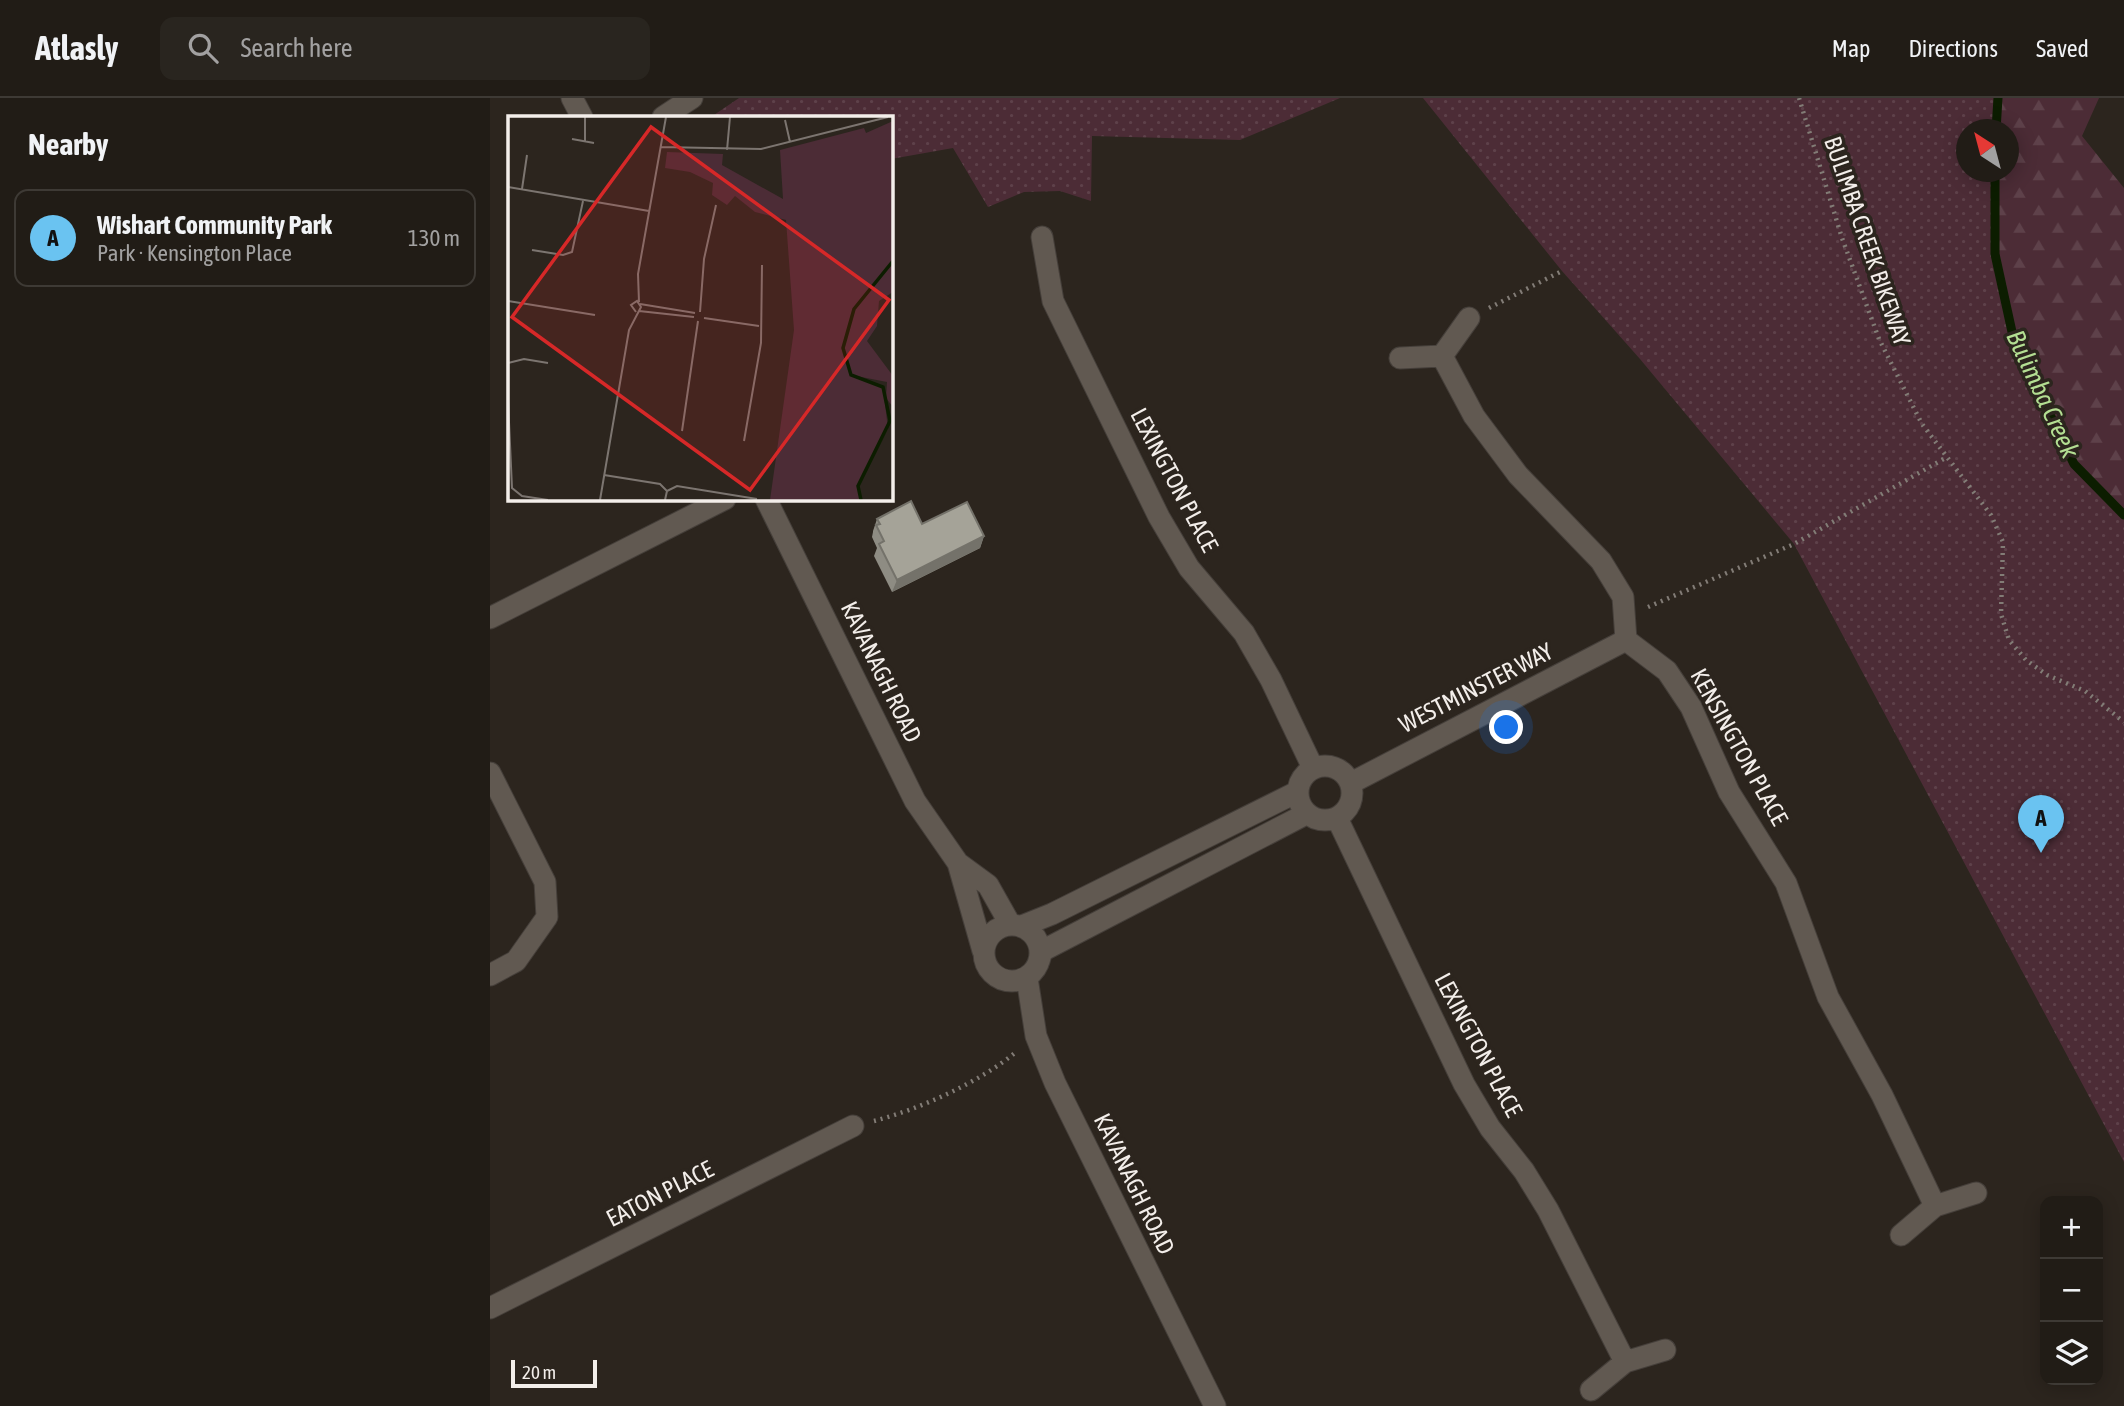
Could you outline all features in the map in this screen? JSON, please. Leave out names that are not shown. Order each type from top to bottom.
[{"type":"street","points":[[572,98],[581,116]]},
{"type":"street","points":[[665,116],[692,98]]},
{"type":"street","name":"LEXINGTON PLACE","points":[[1042,237],[1053,301],[1159,517],[1189,568],[1244,633],[1271,680],[1314,768]]},
{"type":"street","points":[[1442,356],[1469,318]]},
{"type":"street","points":[[1400,358],[1442,356]]},
{"type":"street","points":[[1442,356],[1474,416],[1518,475],[1601,561],[1623,597],[1626,640]]},
{"type":"street","points":[[490,618],[723,500]]},
{"type":"street","name":"KAVANAGH ROAD","points":[[766,500],[915,801],[958,863],[984,962],[997,978],[1006,981],[1017,981],[1033,969]]},
{"type":"street","name":"WESTMINSTER WAY","points":[[1351,783],[1626,640]]},
{"type":"street","name":"KENSINGTON PLACE","points":[[1626,640],[1667,671],[1691,707],[1729,792],[1786,883],[1828,997],[1882,1095],[1935,1206]]},
{"type":"street","points":[[1324,765],[1335,767],[1345,774],[1351,783],[1353,797],[1348,809],[1337,818],[1321,821],[1306,814],[1299,804],[1297,792],[1302,778],[1314,768],[1324,765]]},
{"type":"street","points":[[490,773],[545,883],[547,917],[516,961],[490,975]]},
{"type":"street","points":[[983,951],[986,941],[1000,927],[1052,914],[1297,792]]},
{"type":"street","points":[[1033,969],[1042,951],[1306,814]]},
{"type":"street","name":"LEXINGTON PLACE","points":[[1337,818],[1464,1084],[1490,1128],[1524,1171],[1548,1210],[1625,1362]]},
{"type":"street","name":"KAVANAGH ROAD","points":[[958,863],[988,885],[1016,925],[1031,932],[1037,940],[1033,969],[1036,1036],[1055,1083],[1215,1406]]},
{"type":"street","name":"EATON PLACE","points":[[490,1308],[853,1126]]},
{"type":"street","points":[[1901,1235],[1935,1206],[1976,1193]]},
{"type":"street","points":[[1591,1390],[1625,1362],[1665,1350]]},
{"type":"path","name":"BULIMBA CREEK BIKEWAY","points":[[1799,98],[1842,238],[1879,339],[1922,424],[1970,483],[1991,515],[2003,542],[2001,614],[2009,640],[2026,660],[2047,675],[2085,691],[2124,722]]},
{"type":"path","points":[[1469,318],[1562,271]]},
{"type":"path","points":[[1623,618],[1794,544],[1947,457]]},
{"type":"path","points":[[853,1126],[903,1114],[996,1069],[1036,1036]]},
{"type":"green space","points":[[739,98],[1340,98],[1240,140],[1092,136],[1091,201],[1060,191],[1024,192],[988,207],[953,148],[892,159],[892,116],[712,116]]},
{"type":"green space","points":[[1423,98],[1998,98],[1997,119],[1956,119],[1956,182],[1995,182],[1995,254],[2014,341],[2074,464],[2124,515],[2124,1162],[1794,544],[1640,359],[1562,271]]},
{"type":"green space","points":[[1998,98],[2099,98],[2082,136],[2124,188],[2124,515],[2074,464],[2014,341],[1995,254],[1995,182],[2019,182],[2019,119],[1997,119]]},
{"type":"building","points":[[911,501],[922,524],[967,502],[984,536],[897,580],[879,544],[884,541],[876,525],[880,524],[877,519]]},
{"type":"waterway","name":"Bulimba Creek","points":[[1997,119],[1998,98]]},
{"type":"waterway","name":"Bulimba Creek","points":[[1995,182],[1995,254],[2014,341],[2074,464],[2124,515]]},
{"type":"place","name":"Wishart Community Park","points":[[2041,853]]}]
